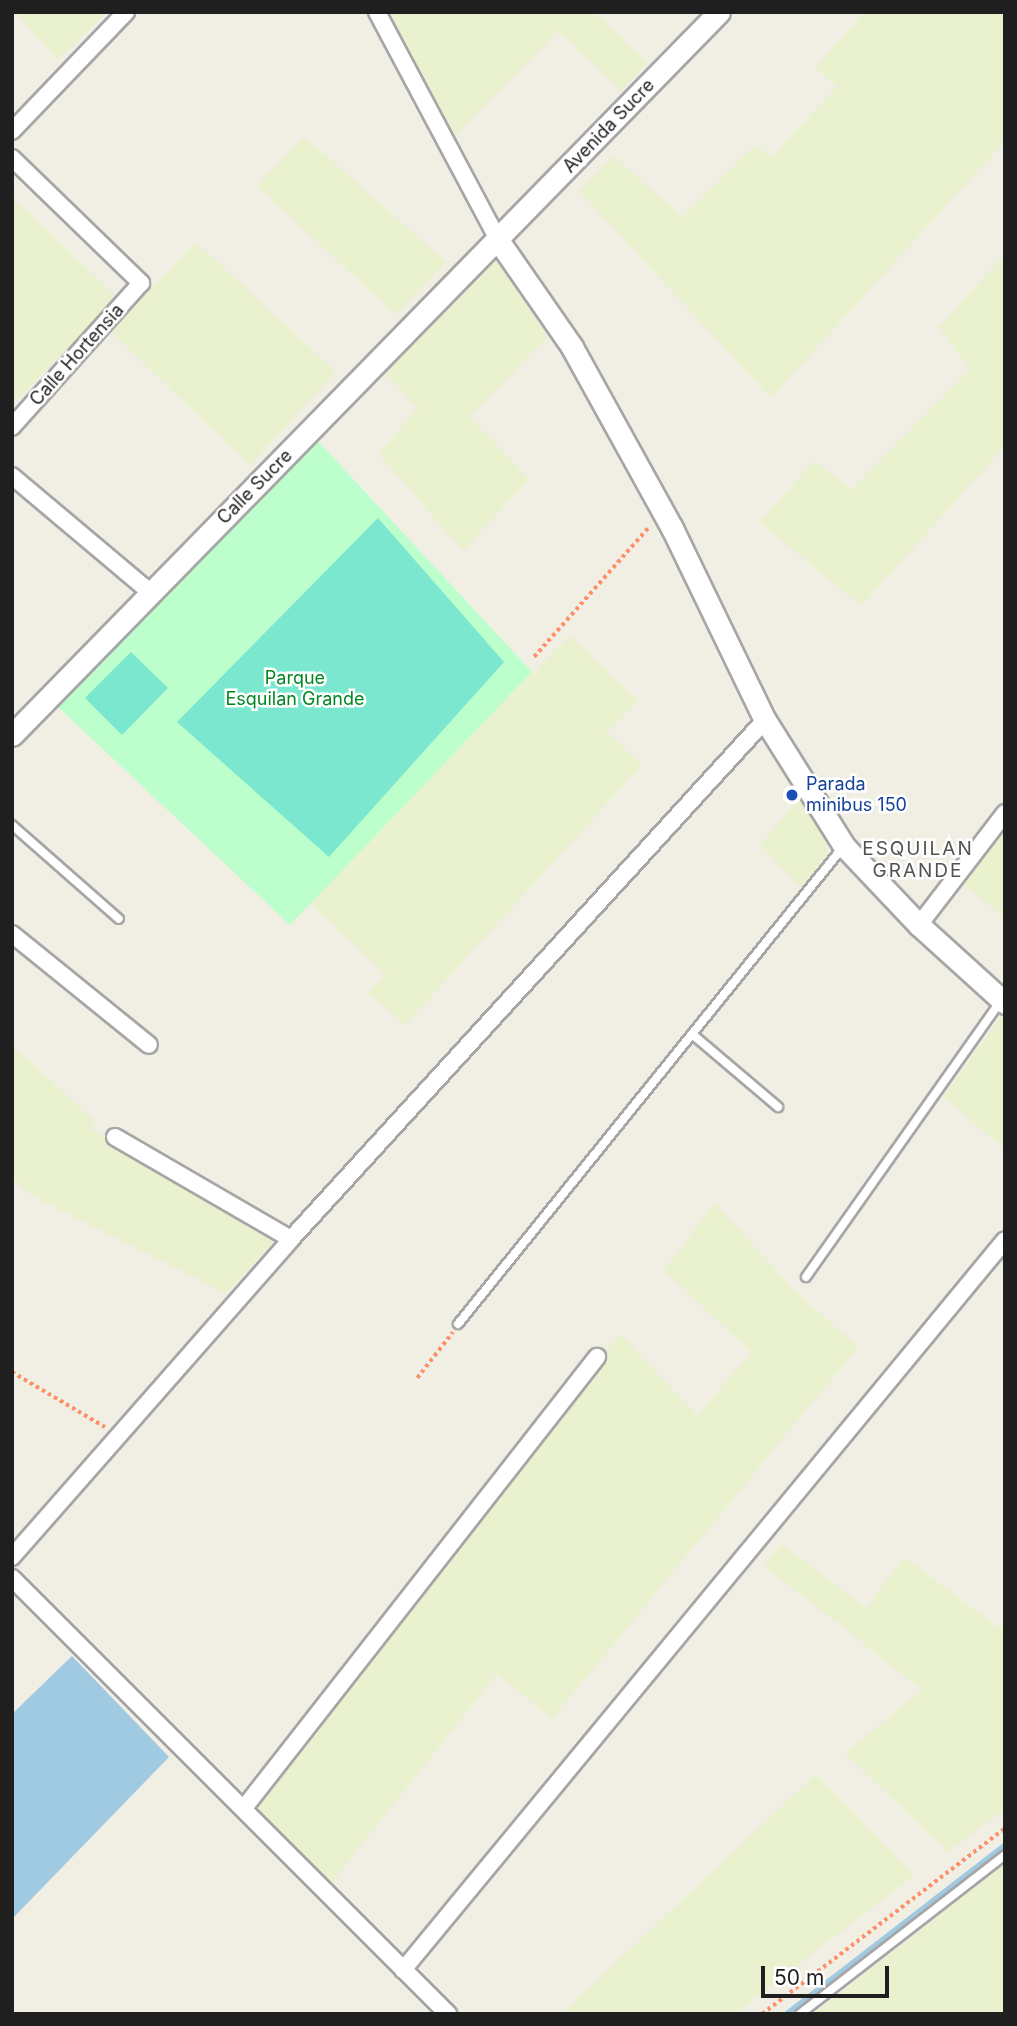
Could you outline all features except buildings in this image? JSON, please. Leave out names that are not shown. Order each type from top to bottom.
[{"type":"street","points":[[14,127],[126,12]]},
{"type":"street","points":[[377,12],[498,240],[572,347],[663,512],[765,720],[844,846],[919,925],[1003,1002]]},
{"type":"street","name":"Avenida Sucre","points":[[498,240],[719,12]]},
{"type":"street","name":"Calle Hortensia","points":[[12,158],[141,283],[12,427]]},
{"type":"street","name":"Calle Sucre","points":[[12,735],[498,240]]},
{"type":"street","points":[[12,476],[150,593]]},
{"type":"street","points":[[13,1552],[119,1436],[291,1239],[765,720]]},
{"type":"street","points":[[919,925],[1005,813]]},
{"type":"street","points":[[12,934],[149,1045]]},
{"type":"street","points":[[115,1137],[291,1239]]},
{"type":"street","points":[[403,1970],[1005,1240]]},
{"type":"street","points":[[244,1808],[597,1357]]},
{"type":"street","points":[[12,1578],[448,2014]]},
{"type":"lane","points":[[12,825],[119,919]]},
{"type":"lane","points":[[458,1324],[844,846]]},
{"type":"lane","points":[[806,1277],[1003,1002]]},
{"type":"lane","points":[[692,1034],[778,1107]]},
{"type":"lane","points":[[800,2014],[1005,1855]]},
{"type":"path","points":[[534,657],[663,512]]},
{"type":"path","points":[[417,1378],[458,1324]]},
{"type":"path","points":[[12,1371],[119,1436]]},
{"type":"path","points":[[762,2014],[1005,1828]]},
{"type":"green space","points":[[14,12],[107,12],[58,60]]},
{"type":"green space","points":[[389,12],[595,12],[648,63],[621,91],[558,31],[455,136]]},
{"type":"green space","points":[[865,12],[1005,12],[1005,141],[771,398],[579,191],[614,156],[682,217],[755,145],[771,157],[837,87],[815,67]]},
{"type":"green space","points":[[304,136],[446,262],[396,315],[257,186]]},
{"type":"green space","points":[[12,196],[117,298],[12,405]]},
{"type":"green space","points":[[196,242],[336,372],[250,465],[111,332]]},
{"type":"green space","points":[[493,254],[547,337],[470,417],[529,479],[463,551],[379,454],[418,408],[381,369]]},
{"type":"green space","points":[[1005,254],[1005,446],[861,606],[760,522],[814,461],[851,490],[970,369],[939,327]]},
{"type":"green space","name":"Parque Esquilan Grande","points":[[317,440],[532,672],[290,925],[57,706]]},
{"type":"green space","points":[[378,518],[504,662],[329,857],[177,722]]},
{"type":"green space","points":[[570,635],[638,701],[607,732],[642,765],[405,1025],[368,993],[385,974],[308,902]]},
{"type":"green space","points":[[131,652],[168,688],[122,735],[85,698]]},
{"type":"green space","points":[[799,799],[827,839],[827,853],[802,888],[760,845]]},
{"type":"green space","points":[[1005,828],[1005,918],[962,884]]},
{"type":"green space","points":[[1001,1017],[1005,1020],[1005,1149],[943,1097]]},
{"type":"green space","points":[[12,1045],[96,1122],[91,1129],[276,1240],[225,1293],[29,1194],[12,1179]]},
{"type":"green space","points":[[715,1203],[796,1292],[858,1347],[552,1719],[497,1673],[330,1885],[255,1806],[620,1334],[698,1416],[751,1352],[664,1270]]},
{"type":"green space","points":[[782,1544],[866,1608],[904,1557],[998,1628],[1005,1622],[1005,1810],[948,1852],[845,1753],[923,1690],[764,1566]]},
{"type":"green space","points":[[816,1774],[914,1875],[735,2014],[561,2014]]},
{"type":"green space","points":[[1005,1864],[1005,2014],[813,2014],[935,1919]]},
{"type":"water","points":[[72,1656],[169,1757],[12,1919],[12,1714]]},
{"type":"waterway","points":[[785,2014],[1005,1844]]},
{"type":"place","name":"Parada minibus 150","points":[[792,795]]},
{"type":"district","name":"ESQUILAN GRANDE","points":[[918,860]]}]
